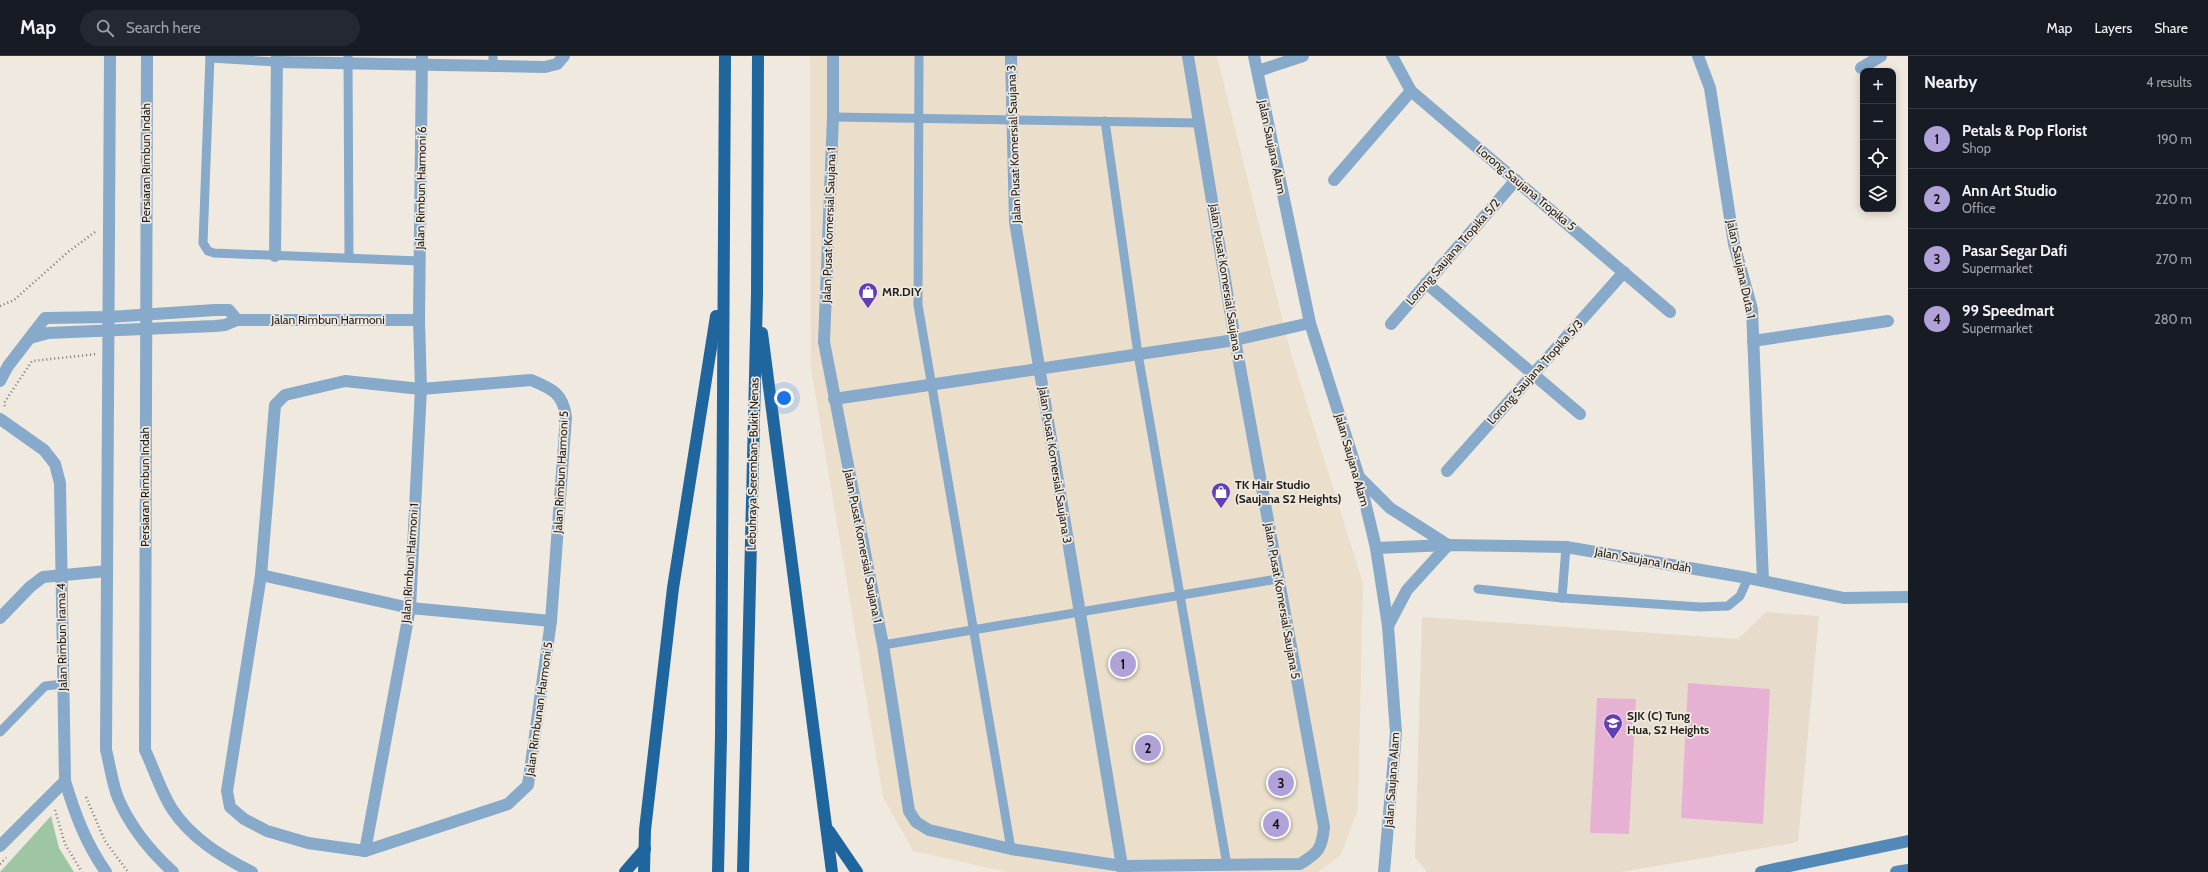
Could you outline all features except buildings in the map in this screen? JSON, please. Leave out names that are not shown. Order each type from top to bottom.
[{"type":"highway","points":[[718,872],[721,737],[722,277],[725,56]]},
{"type":"highway","name":"Lebuhraya Seremban-Bukit Nenas","points":[[743,872],[757,294],[758,56]]},
{"type":"highway","points":[[644,872],[645,830],[673,588],[722,277]]},
{"type":"highway","points":[[757,294],[832,872]]},
{"type":"highway","points":[[827,829],[857,872]]},
{"type":"highway","points":[[625,872],[644,849]]},
{"type":"main road","points":[[1761,872],[1908,841]]},
{"type":"main road","points":[[1896,872],[1908,870]]},
{"type":"street","points":[[110,56],[110,331],[106,750],[118,797],[134,828],[156,857],[173,872]]},
{"type":"street","name":"Persiaran Rimbun Indah","points":[[147,56],[145,750],[172,809],[199,839],[232,862],[252,872]]},
{"type":"street","points":[[275,256],[276,59],[493,62],[545,67],[557,64],[564,56]]},
{"type":"street","name":"Jalan Pusat Komersial Saujana 1","points":[[833,56],[833,117],[824,342],[834,399],[884,645],[909,811],[916,822],[929,830],[1011,849],[1122,869]]},
{"type":"street","name":"Jalan Pusat Komersial Saujana 3","points":[[1011,56],[1015,222],[1122,869]]},
{"type":"street","name":"Jalan Pusat Komersial Saujana 5","points":[[1122,869],[1300,864],[1316,854],[1322,843],[1324,827],[1277,579],[1235,340],[1188,56]]},
{"type":"street","name":"Jalan Saujana Alam","points":[[1254,56],[1310,323],[1358,477],[1376,548],[1388,626],[1396,733],[1384,872]]},
{"type":"street","points":[[1258,71],[1303,56]]},
{"type":"street","name":"Lorong Saujana Tropika 5","points":[[1392,56],[1411,91],[1670,312]]},
{"type":"street","name":"Jalan Saujana Duta 1","points":[[1698,56],[1710,88],[1734,244],[1752,309],[1763,581]]},
{"type":"street","points":[[1860,68],[1881,56]]},
{"type":"street","name":"Jalan Rimbun Harmoni 6","points":[[419,320],[422,61]]},
{"type":"street","points":[[1334,180],[1411,91]]},
{"type":"street","name":"Lorong Saujana Tropika 5/2","points":[[1391,324],[1516,180]]},
{"type":"street","name":"Lorong Saujana Tropika 5/3","points":[[1446,471],[1624,272]]},
{"type":"street","points":[[1426,283],[1580,414]]},
{"type":"street","points":[[0,381],[8,366],[45,318],[109,317],[146,313],[229,310],[237,320]]},
{"type":"street","name":"Jalan Rimbun Harmoni","points":[[30,338],[48,333],[220,326],[237,320],[419,320]]},
{"type":"street","name":"Jalan Rimbun Harmoni 1","points":[[365,851],[410,608],[421,389],[419,320]]},
{"type":"street","points":[[1753,341],[1888,321]]},
{"type":"street","points":[[834,399],[1235,340],[1310,323]]},
{"type":"street","name":"Jalan Rimbun Harmoni 5","points":[[365,851],[308,843],[267,831],[244,819],[230,807],[227,791],[261,575],[275,405],[285,395],[345,381],[421,389],[531,380],[550,388],[564,403],[566,417],[551,621]]},
{"type":"street","name":"Jalan Rimbun Irama 4","points":[[0,419],[44,450],[55,464],[60,483],[60,574],[65,781],[77,818],[93,854],[106,872]]},
{"type":"street","points":[[1358,477],[1390,508],[1448,545],[1407,590],[1388,626]]},
{"type":"street","name":"Jalan Saujana Indah","points":[[1376,548],[1448,545],[1566,547],[1748,578],[1844,598],[1908,597]]},
{"type":"street","points":[[0,618],[30,587],[43,577],[60,574],[107,571]]},
{"type":"street","points":[[261,575],[410,608],[551,621]]},
{"type":"street","name":"Jalan Rimbunan Harmoni 5","points":[[365,851],[508,804],[528,785],[551,621]]},
{"type":"street","points":[[0,846],[65,781]]},
{"type":"lane","points":[[918,56],[918,305],[1011,849]]},
{"type":"lane","points":[[276,59],[210,57],[205,248],[214,254],[420,261]]},
{"type":"lane","points":[[348,60],[349,258]]},
{"type":"lane","points":[[833,117],[1200,122]]},
{"type":"lane","points":[[1105,121],[1138,354],[1182,595],[1227,865]]},
{"type":"lane","points":[[1562,598],[1566,547]]},
{"type":"lane","points":[[1478,589],[1562,598],[1700,607],[1728,606],[1740,596],[1748,578]]},
{"type":"lane","points":[[884,645],[1277,579]]},
{"type":"lane","points":[[0,732],[45,686],[63,684]]},
{"type":"path","points":[[0,306],[14,300],[68,252],[109,223]]},
{"type":"path","points":[[49,813],[54,808],[66,844],[82,872]]},
{"type":"path","points":[[0,864],[11,853]]},
{"type":"shaded area","points":[[810,56],[1217,56],[1290,350],[1363,583],[1358,810],[1340,856],[1318,872],[1007,872],[913,851],[883,797],[811,369]]},
{"type":"shaded area","name":"SJK (C) Tung Hua, S2 Heights","points":[[1766,612],[1819,616],[1798,842],[1621,872],[1427,872],[1415,858],[1422,617],[1738,639]]},
{"type":"green space","points":[[51,816],[59,848],[74,872],[0,872]]},
{"type":"place","name":"MR.DIY","points":[[868,309]]},
{"type":"place","name":"TK Hair Studio (Saujana S2 Heights)","points":[[1221,509]]},
{"type":"place","name":"Petals & Pop Florist","points":[[1123,664]]},
{"type":"place","name":"SJK (C) Tung Hua, S2 Heights","points":[[1613,740]]},
{"type":"place","name":"Ann Art Studio","points":[[1148,748]]},
{"type":"place","name":"Pasar Segar Dafi","points":[[1281,783]]},
{"type":"place","name":"99 Speedmart","points":[[1276,824]]}]
